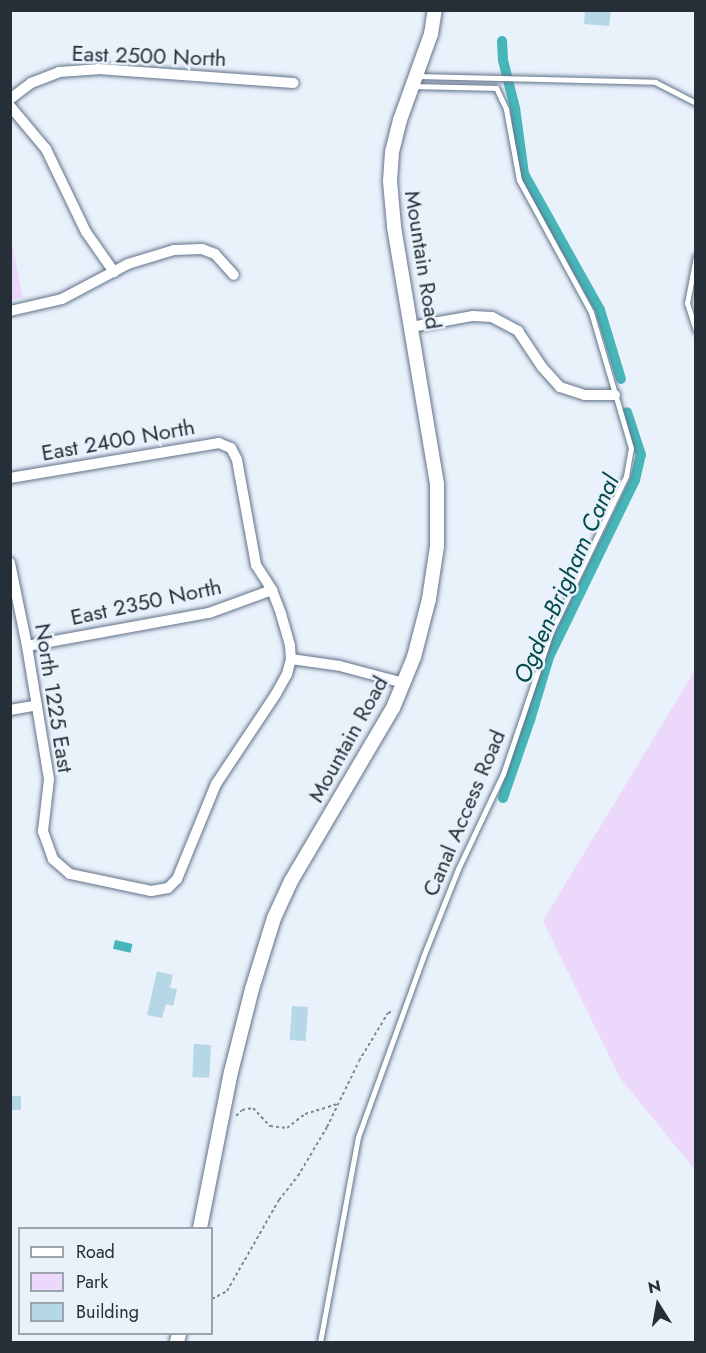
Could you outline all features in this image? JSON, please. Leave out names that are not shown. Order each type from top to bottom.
[{"type":"street","name":"Mountain Road","points":[[200,1227],[221,1119],[252,989],[274,918],[291,880],[372,745],[404,683],[429,599],[438,516],[437,484],[390,181],[392,152],[400,120],[431,34],[435,10]]},
{"type":"street","name":"East 2500 North","points":[[10,99],[31,83],[58,72],[98,69],[294,83]]},
{"type":"street","points":[[10,106],[46,149],[86,232],[114,273]]},
{"type":"street","points":[[10,311],[62,299],[128,264],[158,254],[196,249],[215,254],[234,275]]},
{"type":"street","points":[[411,327],[473,316],[492,317],[518,331],[542,367],[560,387],[585,395],[615,395]]},
{"type":"street","name":"East 2400 North","points":[[10,478],[219,443],[231,448],[237,460],[256,566],[272,590]]},
{"type":"street","name":"North 1225 East","points":[[10,563],[27,645],[49,779],[43,831],[53,859],[70,874],[151,891],[168,888],[177,879],[216,784],[276,694],[288,674],[291,660]]},
{"type":"street","points":[[272,590],[287,631],[291,660],[340,666],[404,683]]},
{"type":"street","name":"East 2350 North","points":[[27,645],[208,613],[272,590]]},
{"type":"street","points":[[10,710],[37,705]]},
{"type":"lane","points":[[415,81],[655,82],[696,103]]},
{"type":"lane","name":"Canal Access Road","points":[[320,1342],[358,1137],[403,1011],[458,869],[503,774],[551,632],[626,476],[631,448],[591,312],[519,180],[506,109],[496,88],[415,81]]},
{"type":"lane","points":[[696,256],[687,303],[696,331]]},
{"type":"path","points":[[213,1298],[227,1291],[229,1284],[271,1218],[279,1200],[298,1176],[339,1104],[359,1061],[388,1013],[403,1011]]},
{"type":"path","points":[[221,1119],[234,1117],[242,1110],[253,1108],[270,1126],[287,1128],[306,1114],[339,1104]]},
{"type":"green space","points":[[10,233],[23,298],[11,300],[10,300]]},
{"type":"green space","points":[[695,670],[695,1170],[620,1078],[543,921]]},
{"type":"water","points":[[115,940],[133,944],[131,953],[113,949]]},
{"type":"building","points":[[585,10],[611,10],[609,26],[584,24]]},
{"type":"building","points":[[157,971],[173,975],[170,988],[177,989],[173,1006],[166,1004],[162,1018],[147,1015]]},
{"type":"building","points":[[292,1006],[308,1007],[306,1041],[290,1040]]},
{"type":"building","points":[[194,1044],[211,1045],[209,1078],[192,1077]]},
{"type":"building","points":[[10,1096],[21,1096],[21,1110],[10,1110]]},
{"type":"waterway","name":"Ogden-Brigham Canal","points":[[502,41],[503,60],[515,108],[524,174],[600,310],[621,379]]},
{"type":"waterway","name":"Ogden-Brigham Canal","points":[[503,798],[549,657],[635,480],[641,455],[627,412]]}]
